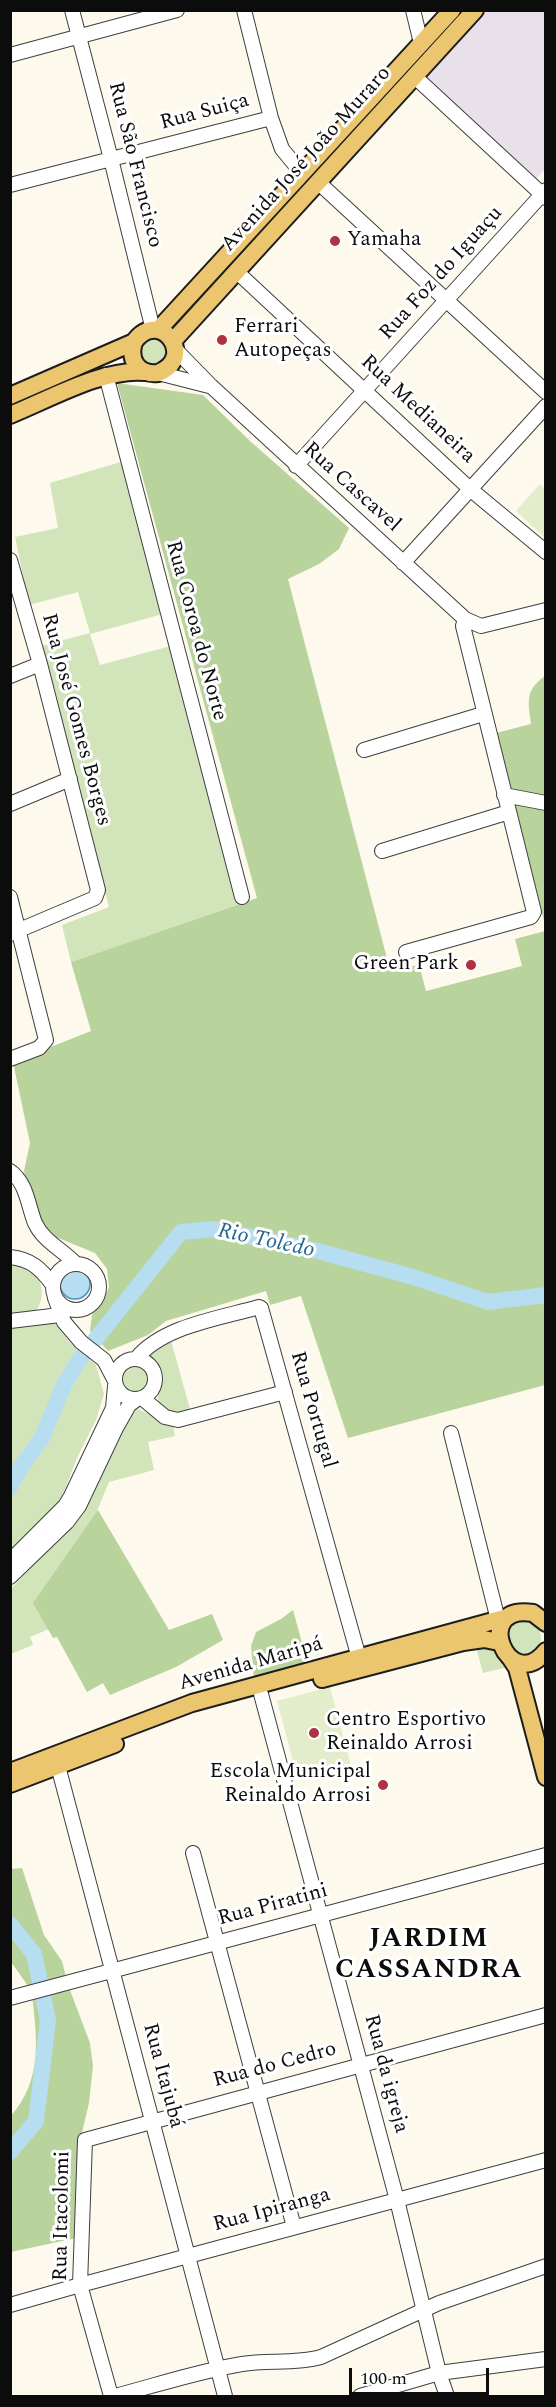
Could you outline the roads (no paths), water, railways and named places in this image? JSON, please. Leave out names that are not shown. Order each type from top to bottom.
[{"type":"main road","name":"Avenida José João Muraro","points":[[10,396],[134,342],[138,336],[155,330],[452,10]]},
{"type":"main road","name":"Avenida José João Muraro","points":[[152,372],[172,363],[174,345],[236,271],[475,10]]},
{"type":"main road","points":[[411,80],[408,65],[421,48],[422,43]]},
{"type":"main road","points":[[395,72],[411,80]]},
{"type":"main road","points":[[247,232],[261,244]]},
{"type":"main road","points":[[155,330],[167,334],[174,345]]},
{"type":"main road","points":[[134,342],[132,358],[137,366],[152,372]]},
{"type":"main road","points":[[10,415],[106,375],[119,372],[152,372]]},
{"type":"main road","name":"Avenida Maripá","points":[[10,1772],[192,1703],[516,1613],[542,1616]]},
{"type":"main road","points":[[503,1618],[499,1642],[501,1649],[516,1664],[546,1777]]},
{"type":"main road","name":"Avenida Maripá","points":[[10,1784],[201,1712],[261,1694],[463,1642],[484,1639],[499,1642]]},
{"type":"main road","points":[[511,1659],[528,1662],[542,1654]]},
{"type":"main road","points":[[542,1654],[532,1672],[531,1686],[546,1740]]},
{"type":"street","name":"Rua São Francisco","points":[[72,10],[155,330]]},
{"type":"street","points":[[10,55],[177,10]]},
{"type":"street","points":[[244,10],[282,149],[301,172]]},
{"type":"street","points":[[413,10],[422,43]]},
{"type":"street","points":[[411,80],[544,194]]},
{"type":"street","name":"Rua Suiça","points":[[10,185],[272,118]]},
{"type":"street","points":[[319,183],[546,392]]},
{"type":"street","name":"Rua Foz do Iguaçu","points":[[296,466],[544,194]]},
{"type":"street","name":"Rua Medianeira","points":[[236,271],[470,489],[546,552]]},
{"type":"street","name":"Rua Cascavel","points":[[174,345],[211,386],[465,619],[481,626],[546,610]]},
{"type":"street","name":"Rua Cascavel","points":[[152,372],[211,386]]},
{"type":"street","name":"Rua Coroa do Norte","points":[[106,375],[242,897]]},
{"type":"street","points":[[403,563],[546,406]]},
{"type":"street","name":"Rua José Gomes Borges","points":[[10,560],[40,664],[98,890],[95,898],[15,933]]},
{"type":"street","points":[[406,952],[531,917],[534,912],[483,714],[463,626],[465,619]]},
{"type":"street","points":[[10,676],[40,664]]},
{"type":"street","points":[[364,750],[483,714]]},
{"type":"street","points":[[10,804],[70,779]]},
{"type":"street","points":[[504,795],[546,803]]},
{"type":"street","points":[[382,851],[509,813]]},
{"type":"street","points":[[10,897],[15,933],[46,1040],[39,1048],[10,1059]]},
{"type":"street","points":[[10,1172],[16,1175],[22,1186],[35,1224],[44,1238],[76,1264],[90,1268],[98,1280],[98,1294],[79,1326],[81,1342]]},
{"type":"street","points":[[10,1257],[22,1258],[34,1264],[81,1342],[100,1356],[124,1396],[139,1399],[165,1417],[178,1420],[285,1392]]},
{"type":"street","points":[[56,1300],[58,1272],[69,1265],[76,1264]]},
{"type":"street","points":[[56,1300],[70,1309],[83,1309],[89,1306]]},
{"type":"street","points":[[10,1321],[30,1318],[56,1300]]},
{"type":"street","name":"Rua Portugal","points":[[130,1360],[156,1340],[172,1333],[261,1308],[359,1658]]},
{"type":"street","points":[[10,1577],[67,1522],[79,1506],[129,1405],[153,1388],[155,1375],[148,1364],[100,1356]]},
{"type":"street","points":[[10,1561],[65,1506],[71,1496],[113,1408],[118,1366],[130,1360]]},
{"type":"street","points":[[451,1433],[503,1618]]},
{"type":"street","name":"Rua da igreja","points":[[261,1694],[397,2200],[439,2373],[447,2397]]},
{"type":"street","name":"Rua Itajubá","points":[[58,1766],[225,2397]]},
{"type":"street","points":[[193,1853],[294,2227]]},
{"type":"street","name":"Rua Piratini","points":[[16,1997],[546,1855]]},
{"type":"street","name":"Rua do Cedro","points":[[85,2140],[546,2015]]},
{"type":"street","name":"Rua Itacolomi","points":[[85,2140],[80,2284],[113,2397]]},
{"type":"street","name":"Rua Ipiranga","points":[[10,2305],[80,2284],[546,2160]]},
{"type":"street","points":[[113,2397],[217,2368],[247,2363],[310,2360],[321,2357],[439,2302],[546,2266]]},
{"type":"street","points":[[360,2397],[439,2373],[546,2359]]},
{"type":"water","points":[[75,1269],[86,1273],[90,1284],[86,1295],[75,1299],[64,1295],[60,1284],[64,1273]]},
{"type":"waterway","name":"Rio Toledo","points":[[10,1487],[20,1468],[42,1438],[64,1385],[79,1360],[181,1232],[214,1229],[314,1250],[413,1277],[488,1302],[546,1295]]},
{"type":"waterway","name":"Rio Toledo","points":[[10,1924],[34,1954],[48,2020],[36,2121],[10,2152]]},
{"type":"place","name":"Yamaha","points":[[335,241]]},
{"type":"place","name":"Ferrari Autopeças","points":[[222,340]]},
{"type":"place","name":"Green Park","points":[[471,965]]},
{"type":"place","name":"Centro Esportivo Reinaldo Arrosi","points":[[314,1733]]},
{"type":"place","name":"Escola Municipal Reinaldo Arrosi","points":[[383,1785]]},
{"type":"district","name":"JARDIM CASSANDRA","points":[[429,1956]]}]
